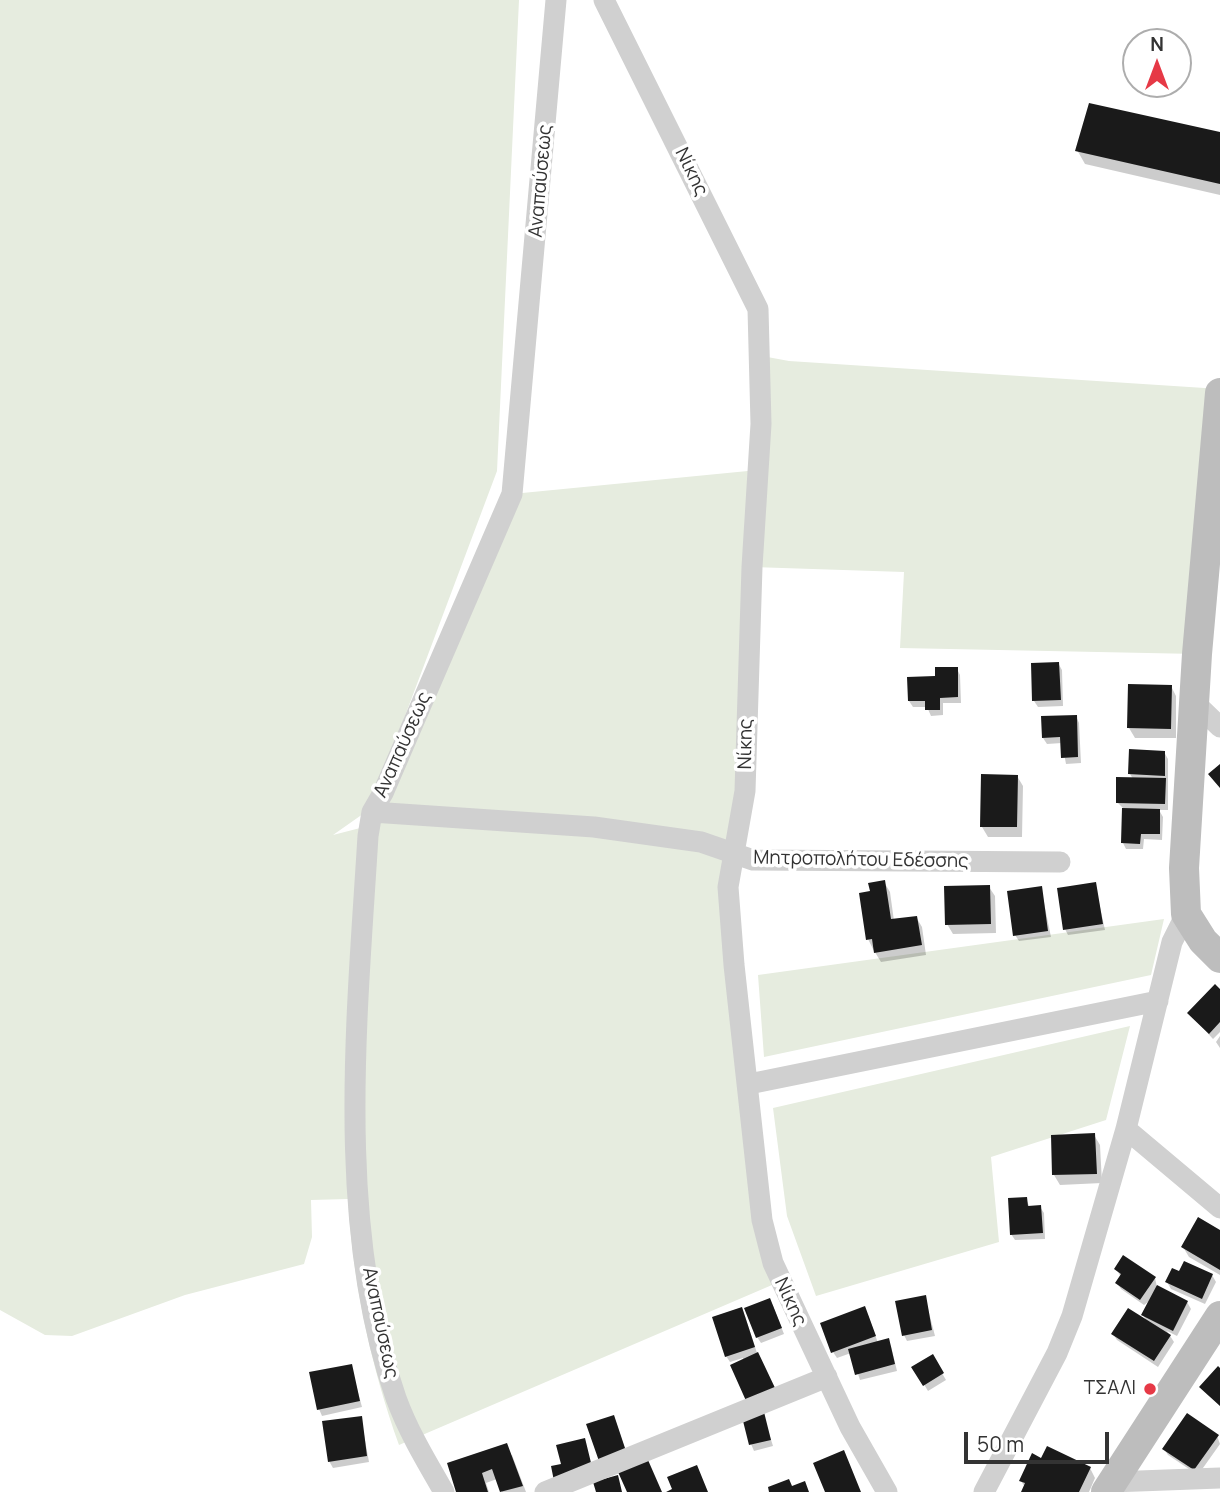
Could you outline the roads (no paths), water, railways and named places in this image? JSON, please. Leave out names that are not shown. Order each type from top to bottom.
[{"type":"street","name":"Αναπαύσεως","points":[[444,1492],[411,1434],[385,1359],[357,1199],[357,1021],[372,812],[386,786],[512,494],[556,0]]},
{"type":"street","name":"Νίκης","points":[[604,0],[758,309],[761,332],[761,424],[752,567],[745,791],[729,873],[729,913],[766,1239],[779,1282],[887,1492]]},
{"type":"street","points":[[984,1492],[1057,1353],[1072,1316],[1126,1129],[1172,942],[1185,914],[1184,868],[1195,703],[1212,459],[1220,393]]},
{"type":"street","points":[[1195,703],[1220,727]]},
{"type":"street","name":"Μητροπολήτου Εδέσσης","points":[[372,812],[594,827],[701,842],[753,860],[1060,862]]},
{"type":"street","points":[[1185,914],[1203,941],[1220,958]]},
{"type":"street","points":[[749,1084],[1158,1001]]},
{"type":"street","points":[[1126,1129],[1220,1208]]},
{"type":"street","points":[[1109,1487],[1220,1316]]},
{"type":"street","points":[[545,1492],[827,1377]]},
{"type":"street","points":[[1109,1487],[1220,1478]]},
{"type":"place","name":"ΤΣΑΛΙ","points":[[1150,1389]]}]
